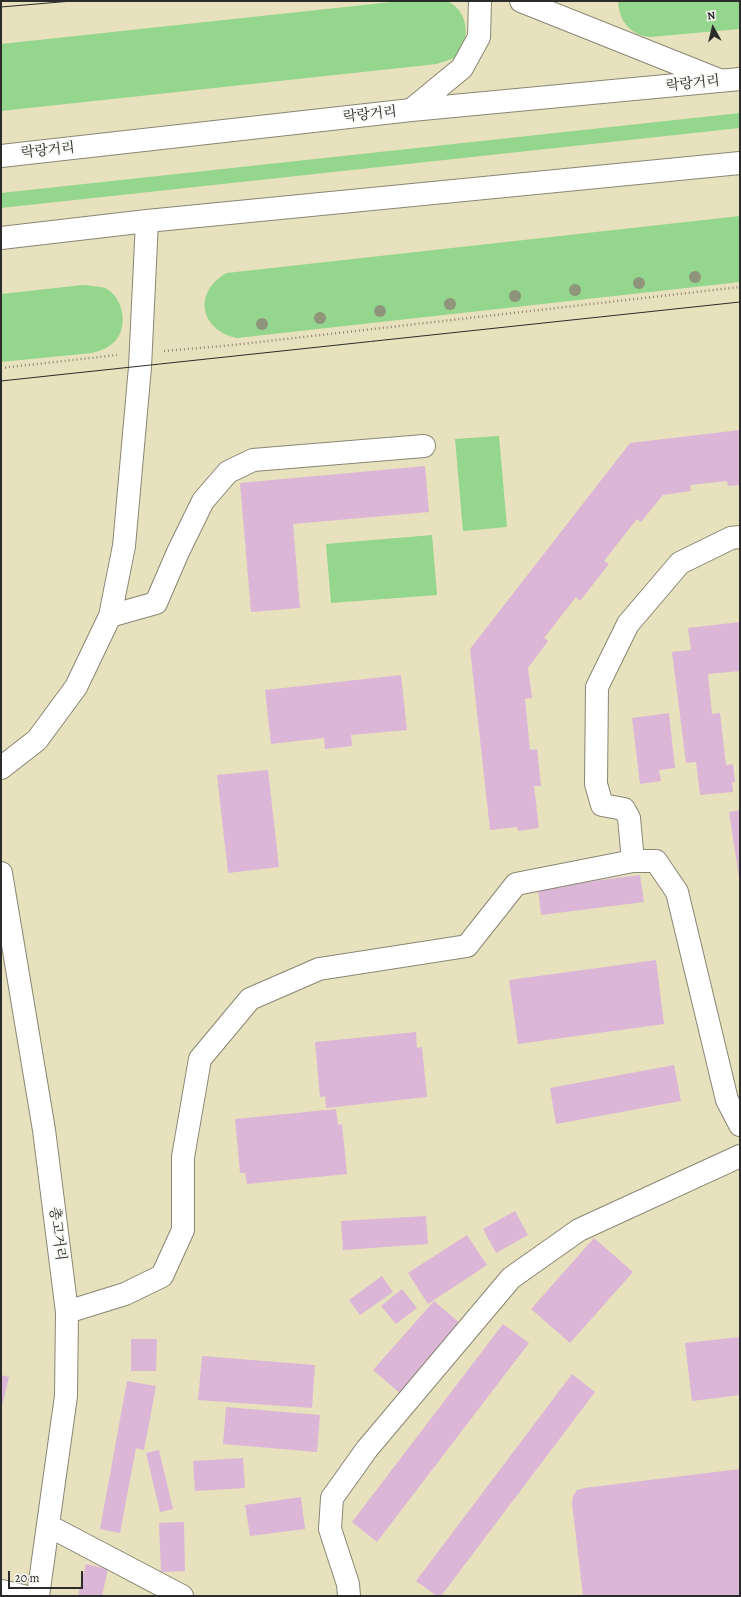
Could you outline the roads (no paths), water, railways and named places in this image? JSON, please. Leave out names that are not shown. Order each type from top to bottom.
[{"type":"street","points":[[411,110],[462,68],[479,37],[480,1]]},
{"type":"street","points":[[521,1],[731,80]]},
{"type":"street","name":"락랑거리","points":[[1,156],[411,110],[731,80]]},
{"type":"street","points":[[1,238],[146,221],[740,163]]},
{"type":"street","points":[[1,768],[37,740],[76,687],[110,616],[124,546],[141,352],[146,221]]},
{"type":"street","points":[[110,616],[156,603],[178,552],[204,501],[228,472],[253,460],[424,446]]},
{"type":"street","points":[[633,861],[629,818],[624,809],[602,804],[596,784],[597,687],[628,624],[680,563],[731,538],[740,537]]},
{"type":"street","points":[[67,1312],[125,1294],[162,1276],[183,1230],[183,1157],[200,1059],[250,999],[319,969],[467,946],[516,884],[633,861],[656,861],[677,892],[728,1100],[740,1125]]},
{"type":"street","name":"총고거리","points":[[1,873],[44,1130],[67,1312],[66,1396],[38,1596]]},
{"type":"street","points":[[349,1596],[348,1584],[330,1528],[332,1498],[366,1449],[511,1278],[579,1230],[740,1156]]},
{"type":"street","points":[[48,1526],[182,1596]]},
{"type":"street","points":[[1,1591],[23,1596]]},
{"type":"tram line","points":[[1,7],[72,1]]},
{"type":"tram line","points":[[1,381],[740,302]]}]
